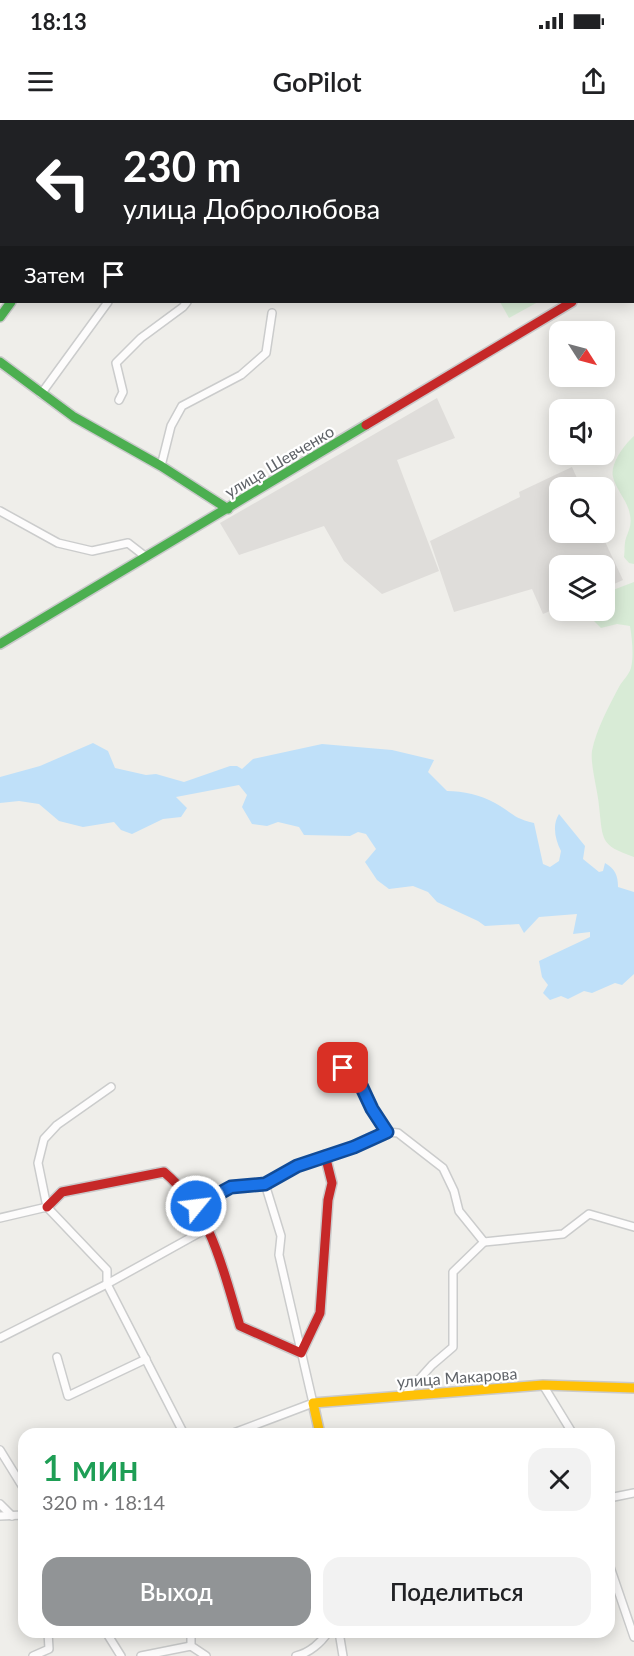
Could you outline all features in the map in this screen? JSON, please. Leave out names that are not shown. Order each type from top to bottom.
[{"type":"street","points":[[0,317],[10,303]]},
{"type":"street","points":[[41,394],[107,303]]},
{"type":"street","points":[[119,400],[123,392],[116,363],[141,338],[186,303]]},
{"type":"street","name":"улица Шевченко","points":[[0,644],[570,303]]},
{"type":"street","points":[[160,466],[171,426],[182,406],[241,375],[266,353],[272,313]]},
{"type":"street","points":[[0,362],[74,417],[160,466],[228,509]]},
{"type":"street","points":[[0,511],[58,543],[92,551],[128,543],[146,558]]},
{"type":"street","points":[[343,1068],[358,1079],[372,1109],[387,1132]]},
{"type":"street","points":[[111,1087],[57,1125],[44,1139],[38,1163],[46,1207],[107,1270],[107,1284],[181,1428]]},
{"type":"street","points":[[196,1206],[231,1187],[265,1184],[297,1166],[325,1155],[354,1147],[387,1132],[398,1133],[443,1168],[454,1191],[459,1211],[484,1242]]},
{"type":"street","points":[[301,1353],[320,1312],[328,1200],[332,1183],[325,1155]]},
{"type":"street","points":[[0,1218],[46,1207],[62,1192],[164,1172],[178,1182],[196,1206],[208,1228],[240,1326],[301,1353]]},
{"type":"street","points":[[265,1184],[281,1236],[279,1255],[319,1428]]},
{"type":"street","points":[[405,1395],[432,1365],[453,1347],[453,1272],[484,1242],[563,1234],[590,1214],[634,1227]]},
{"type":"street","points":[[0,1338],[107,1284],[208,1228]]},
{"type":"street","points":[[57,1357],[68,1396],[146,1359]]},
{"type":"street","points":[[543,1385],[569,1428]]},
{"type":"street","name":"улица Макарова","points":[[313,1403],[543,1385],[634,1388]]},
{"type":"street","points":[[247,1428],[313,1403]]},
{"type":"street","points":[[0,1450],[18,1472]]},
{"type":"street","points":[[615,1497],[634,1493]]},
{"type":"street","points":[[0,1504],[12,1516]]},
{"type":"street","points":[[0,1516],[18,1516]]},
{"type":"street","points":[[615,1582],[634,1637]]},
{"type":"street","points":[[33,1656],[49,1648],[48,1638]]},
{"type":"street","points":[[110,1638],[121,1656]]},
{"type":"street","points":[[190,1638],[191,1646]]},
{"type":"street","points":[[296,1656],[303,1654],[324,1638]]},
{"type":"street","points":[[340,1638],[343,1656]]},
{"type":"street","points":[[141,1656],[191,1646],[206,1656]]},
{"type":"shaded area","points":[[437,398],[455,438],[397,460],[439,571],[382,594],[344,561],[324,526],[239,555],[220,523]]},
{"type":"shaded area","points":[[572,467],[576,477],[551,477]]},
{"type":"shaded area","points":[[549,478],[549,543],[606,543],[611,555],[549,555],[549,611],[543,614],[532,589],[454,612],[430,541],[520,497],[519,492]]},
{"type":"shaded area","points":[[615,563],[623,580],[615,584]]},
{"type":"green space","points":[[501,303],[536,303],[509,318]]},
{"type":"green space","points":[[634,436],[634,564],[629,563],[624,557],[625,540],[631,518],[615,482],[615,477],[613,477],[614,466],[626,444]]},
{"type":"green space","points":[[634,582],[634,857],[615,849],[605,840],[601,827],[592,757],[596,735],[603,718],[631,668],[633,653],[630,626],[617,624],[601,628],[594,621],[615,621],[615,589]]},
{"type":"water","points":[[93,743],[108,751],[115,768],[146,775],[156,774],[184,782],[230,766],[242,769],[253,759],[322,744],[392,750],[434,760],[428,772],[447,791],[484,798],[501,806],[516,817],[534,823],[543,864],[550,867],[559,861],[561,851],[555,827],[559,814],[585,846],[583,859],[599,872],[603,871],[605,863],[614,870],[618,887],[634,892],[634,974],[622,985],[615,983],[592,993],[584,991],[568,999],[561,996],[550,1000],[543,993],[548,985],[542,977],[539,961],[590,937],[590,932],[573,934],[577,914],[539,917],[524,933],[519,924],[485,926],[437,902],[428,892],[413,886],[389,889],[377,880],[365,862],[376,849],[366,834],[358,832],[350,836],[304,835],[299,827],[278,822],[267,826],[252,824],[242,807],[247,795],[239,785],[176,797],[187,808],[181,817],[163,819],[132,834],[121,830],[114,822],[83,827],[59,821],[39,804],[19,801],[0,803],[0,777],[40,766]]},
{"type":"traffic: fast","points":[[0,317],[10,303]]},
{"type":"traffic: fast","points":[[0,362],[74,417],[161,466],[228,509]]},
{"type":"traffic: fast","points":[[0,644],[366,425]]},
{"type":"traffic: slow","points":[[319,1428],[313,1403],[543,1385],[634,1388]]},
{"type":"traffic: jam","points":[[366,425],[570,303]]},
{"type":"traffic: jam","points":[[47,1207],[62,1192],[164,1172],[181,1188],[205,1224],[221,1262],[240,1326],[301,1353],[320,1313],[328,1200],[332,1183],[325,1155]]},
{"type":"route","points":[[196,1206],[231,1187],[265,1184],[297,1166],[339,1150],[354,1147],[387,1132],[372,1109],[358,1079],[343,1068]]}]
